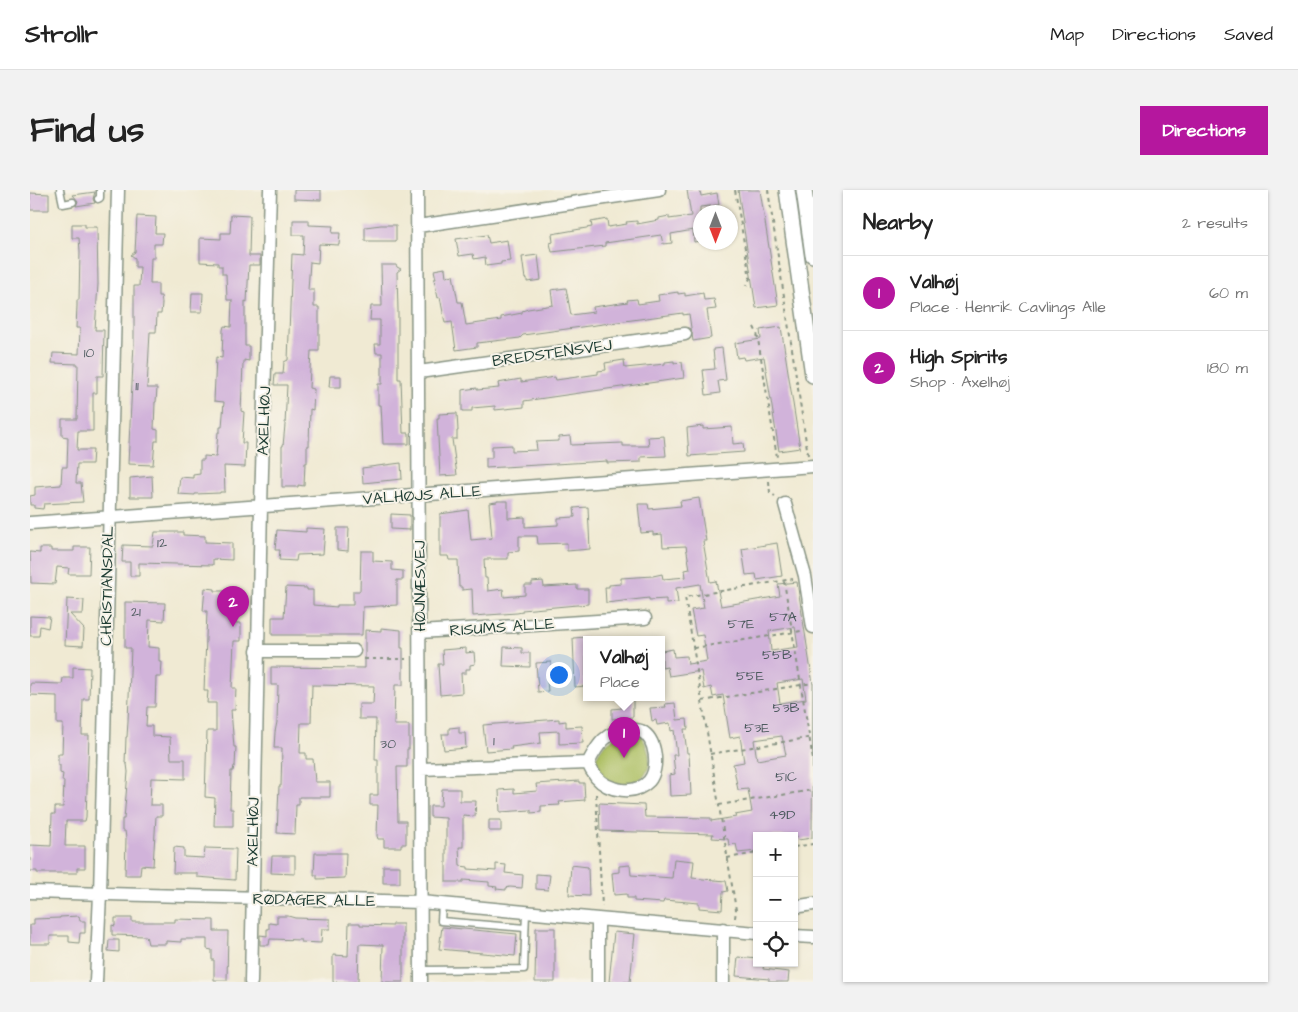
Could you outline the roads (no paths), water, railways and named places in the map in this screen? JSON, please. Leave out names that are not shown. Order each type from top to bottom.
[{"type":"street","name":"CHRISTIANSDAL","points":[[96,982],[100,894],[118,190]]},
{"type":"street","name":"AXELHØJ","points":[[251,982],[251,899],[270,190]]},
{"type":"street","name":"HØJNÆSVEJ","points":[[417,190],[421,976]]},
{"type":"street","points":[[418,226],[659,190]]},
{"type":"street","points":[[787,190],[813,375]]},
{"type":"street","points":[[804,190],[813,251]]},
{"type":"street","name":"BREDSTENSVEJ","points":[[419,372],[685,334]]},
{"type":"street","name":"VALHØJS ALLE","points":[[30,523],[812,466]]},
{"type":"street","points":[[785,504],[805,576],[809,628]]},
{"type":"street","name":"RISUMS ALLE","points":[[420,632],[645,618]]},
{"type":"street","points":[[257,651],[354,651]]},
{"type":"street","points":[[630,729],[642,732],[649,740],[655,753],[655,768],[649,781],[638,789],[620,790],[606,786],[595,776],[588,763],[597,747],[605,738],[618,730],[630,729]]},
{"type":"street","points":[[421,770],[588,763]]},
{"type":"street","name":"RØDAGER ALLE","points":[[30,892],[421,902],[753,932]]},
{"type":"street","points":[[798,906],[813,904]]},
{"type":"street","points":[[598,919],[598,982]]},
{"type":"street","points":[[724,982],[729,930]]},
{"type":"street","points":[[798,936],[813,937]]},
{"type":"lane","points":[[60,190],[63,204],[73,202]]},
{"type":"lane","points":[[98,199],[100,198],[100,190]]},
{"type":"lane","points":[[442,904],[441,920],[525,928]]},
{"type":"lane","points":[[421,976],[524,969],[526,912]]},
{"type":"place","name":"High Spirits","points":[[233,627]]},
{"type":"place","name":"Valhøj","points":[[624,758]]}]
